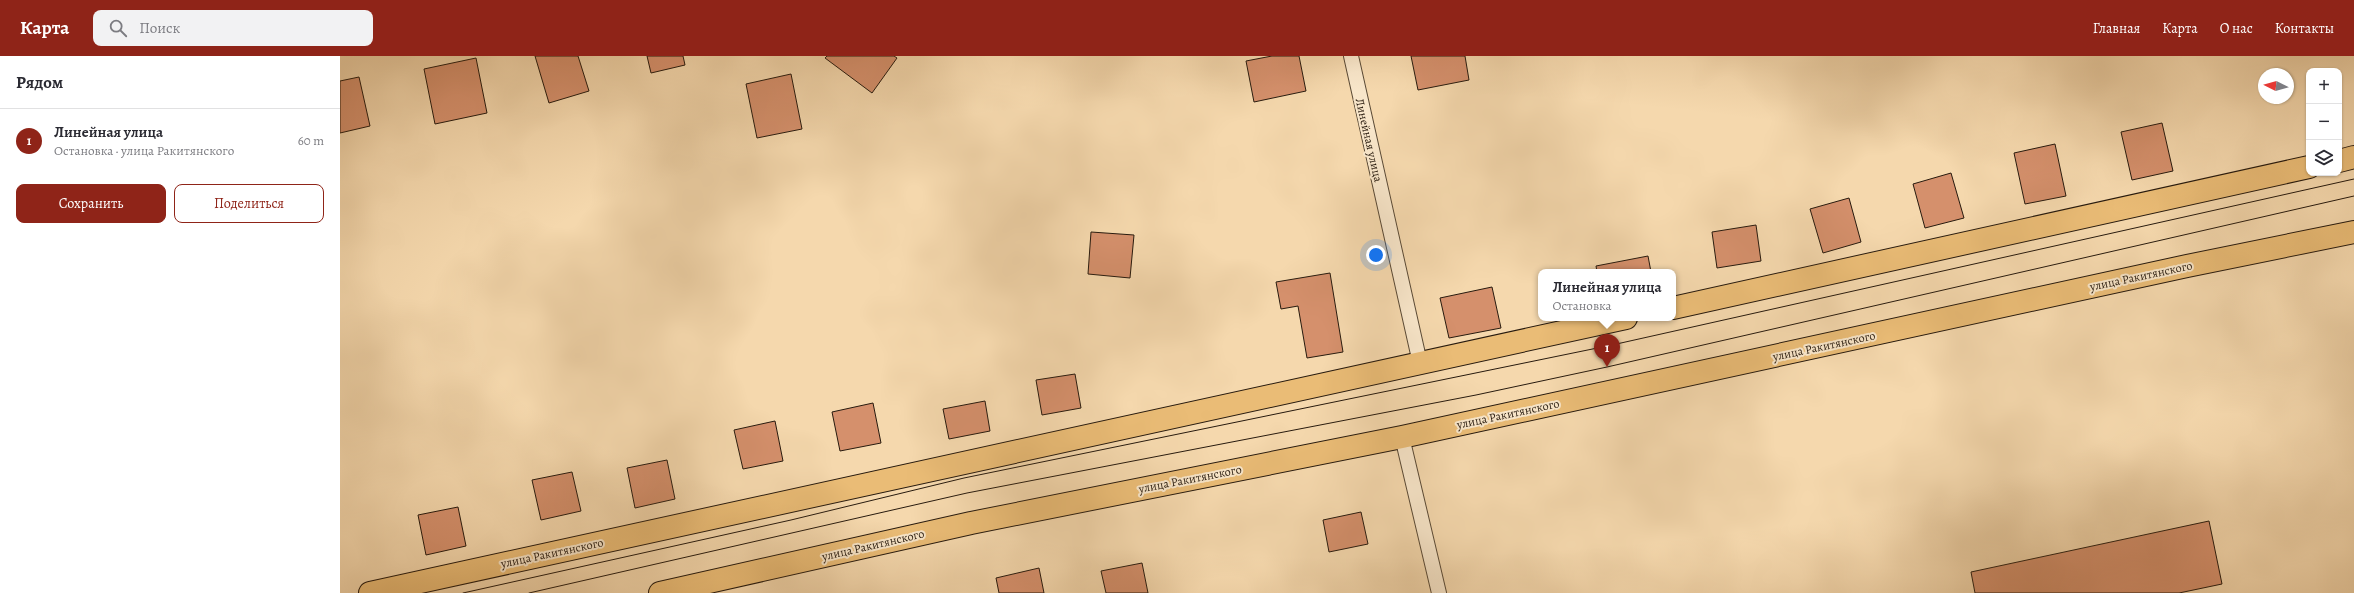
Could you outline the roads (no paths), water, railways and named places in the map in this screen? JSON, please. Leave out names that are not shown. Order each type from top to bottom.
[{"type":"main road","points":[[2342,159],[2354,157]]},
{"type":"main road","points":[[1676,307],[2306,168]]},
{"type":"main road","name":"улица Ракитянского","points":[[660,593],[972,523],[1402,437],[2187,266],[2354,232]]},
{"type":"main road","name":"улица Ракитянского","points":[[370,593],[1613,321]]},
{"type":"lane","name":"Линейная улица","points":[[1350,56],[1420,364]]},
{"type":"lane","points":[[1402,437],[1439,593]]},
{"type":"tram line","points":[[463,593],[791,520],[964,478],[1612,345],[2354,179]]},
{"type":"tram line","points":[[529,593],[967,493],[1476,395],[1607,367],[2354,196]]},
{"type":"place","name":"Линейная улица","points":[[1607,367]]}]
